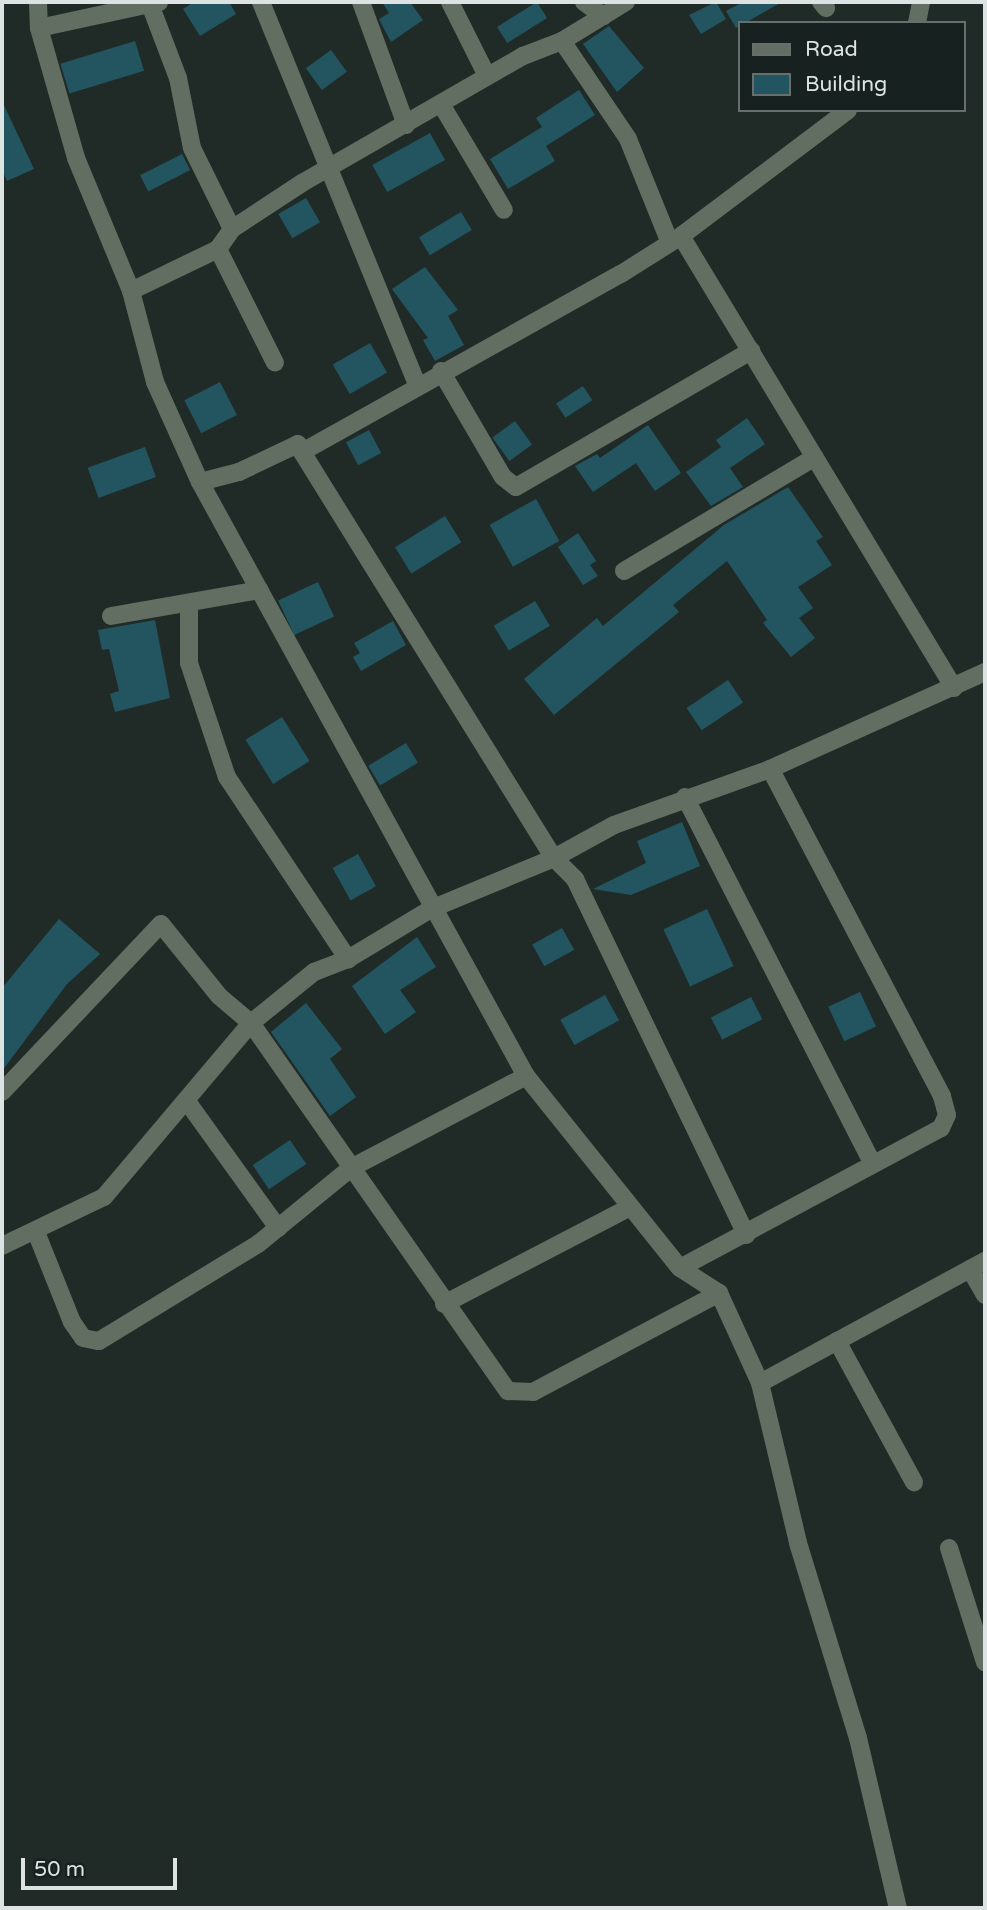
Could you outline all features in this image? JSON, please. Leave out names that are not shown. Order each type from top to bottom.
[{"type":"street","points":[[38,2],[39,28],[76,158],[131,291],[155,382],[200,482],[431,909],[526,1076],[680,1268],[719,1293],[760,1382],[798,1543],[858,1738],[898,1908]]},
{"type":"street","points":[[261,2],[417,385]]},
{"type":"street","points":[[361,2],[406,125]]},
{"type":"street","points":[[450,2],[487,76]]},
{"type":"street","points":[[584,2],[603,16]]},
{"type":"street","points":[[131,291],[218,249],[232,229],[487,76],[562,41],[626,2]]},
{"type":"street","points":[[917,21],[921,2]]},
{"type":"street","points":[[39,28],[155,4],[177,78],[192,148],[232,229]]},
{"type":"street","points":[[562,41],[628,139],[676,240],[751,351],[954,688]]},
{"type":"street","points":[[441,104],[504,210]]},
{"type":"street","points":[[302,452],[676,240],[845,112]]},
{"type":"street","points":[[218,249],[275,363]]},
{"type":"street","points":[[441,371],[503,477],[516,487],[751,351]]},
{"type":"street","points":[[200,482],[239,472],[298,444],[554,858],[575,879],[746,1235]]},
{"type":"street","points":[[624,571],[815,457]]},
{"type":"street","points":[[111,616],[260,590]]},
{"type":"street","points":[[188,603],[190,663],[227,777],[348,959]]},
{"type":"street","points":[[2,1246],[36,1233],[104,1197],[251,1023],[314,972],[348,959],[431,909],[554,858],[614,825],[685,797],[770,769],[985,672]]},
{"type":"street","points":[[680,1268],[746,1235],[941,1128],[947,1115],[942,1096],[770,769]]},
{"type":"street","points":[[685,797],[873,1164]]},
{"type":"street","points":[[2,1092],[161,924],[219,996],[251,1023],[497,1381],[516,1395],[533,1392],[719,1293]]},
{"type":"street","points":[[36,1233],[72,1322],[83,1338],[99,1341],[278,1228],[351,1168],[526,1076]]},
{"type":"street","points":[[186,1100],[278,1228]]},
{"type":"street","points":[[444,1304],[631,1207]]},
{"type":"street","points":[[760,1382],[977,1265],[985,1295]]},
{"type":"street","points":[[837,1341],[914,1482]]},
{"type":"street","points":[[950,1548],[985,1662]]},
{"type":"building","points":[[194,2],[229,2],[236,14],[200,36],[183,9]]},
{"type":"building","points":[[382,2],[410,2],[423,20],[391,42],[379,19],[389,13]]},
{"type":"building","points":[[537,2],[547,18],[507,43],[497,27]]},
{"type":"building","points":[[716,2],[726,19],[701,34],[689,15]]},
{"type":"building","points":[[743,2],[782,2],[748,21],[738,21],[736,28],[726,11]]},
{"type":"building","points":[[609,26],[644,68],[617,92],[583,44]]},
{"type":"building","points":[[135,41],[144,71],[69,93],[60,64]]},
{"type":"building","points":[[331,50],[347,72],[322,90],[306,68]]},
{"type":"building","points":[[579,90],[595,115],[546,146],[555,161],[508,189],[490,159],[542,127],[536,118]]},
{"type":"building","points":[[2,101],[34,169],[7,181],[2,170]]},
{"type":"building","points":[[430,133],[445,160],[387,192],[372,165]]},
{"type":"building","points":[[182,154],[190,170],[148,191],[140,175]]},
{"type":"building","points":[[306,198],[320,222],[292,238],[278,214]]},
{"type":"building","points":[[461,212],[472,230],[430,255],[419,237]]},
{"type":"building","points":[[425,267],[458,310],[448,316],[464,345],[435,361],[423,340],[428,338],[392,289]]},
{"type":"building","points":[[370,343],[387,372],[350,394],[333,364]]},
{"type":"building","points":[[220,382],[237,415],[201,433],[184,400]]},
{"type":"building","points":[[583,386],[592,400],[565,418],[556,403]]},
{"type":"building","points":[[747,418],[765,444],[730,468],[743,487],[711,506],[686,472],[721,447],[716,440]]},
{"type":"building","points":[[515,421],[532,444],[509,461],[492,437]]},
{"type":"building","points":[[648,425],[681,473],[655,491],[636,463],[593,492],[575,466],[597,454],[600,458]]},
{"type":"building","points":[[369,430],[381,453],[358,465],[346,442]]},
{"type":"building","points":[[145,447],[156,477],[99,498],[88,468]]},
{"type":"building","points":[[788,487],[823,537],[816,541],[832,565],[798,587],[813,608],[799,618],[815,638],[791,657],[763,623],[767,620],[727,561],[673,605],[679,612],[554,715],[524,679],[597,618],[603,626],[724,525]]},
{"type":"building","points":[[536,499],[559,541],[513,567],[490,525]]},
{"type":"building","points":[[445,516],[461,542],[411,574],[395,547]]},
{"type":"building","points":[[578,533],[596,561],[590,565],[598,576],[583,585],[558,547]]},
{"type":"building","points":[[318,582],[334,616],[294,635],[278,601]]},
{"type":"building","points":[[535,601],[550,626],[509,651],[494,626]]},
{"type":"building","points":[[155,620],[170,698],[115,712],[110,694],[119,691],[109,649],[102,650],[98,630]]},
{"type":"building","points":[[393,621],[406,645],[361,671],[353,657],[360,653],[354,643]]},
{"type":"building","points":[[728,680],[743,702],[702,730],[687,708]]},
{"type":"building","points":[[282,717],[310,761],[273,784],[246,740]]},
{"type":"building","points":[[406,743],[418,763],[380,785],[368,766]]},
{"type":"building","points":[[682,822],[700,866],[631,895],[593,889],[646,863],[637,841]]},
{"type":"building","points":[[358,854],[376,886],[351,900],[333,868]]},
{"type":"building","points":[[707,909],[734,966],[690,986],[663,929]]},
{"type":"building","points":[[59,919],[100,954],[67,984],[2,1071],[2,988]]},
{"type":"building","points":[[562,928],[574,950],[544,966],[532,944]]},
{"type":"building","points":[[417,937],[436,967],[400,990],[416,1012],[385,1034],[352,986]]},
{"type":"building","points":[[860,992],[876,1026],[844,1041],[828,1007]]},
{"type":"building","points":[[605,995],[619,1020],[574,1045],[560,1020]]},
{"type":"building","points":[[751,997],[762,1019],[722,1040],[711,1017]]},
{"type":"building","points":[[306,1003],[342,1049],[330,1059],[356,1097],[330,1116],[271,1032]]},
{"type":"building","points":[[290,1140],[306,1164],[269,1189],[253,1165]]}]
